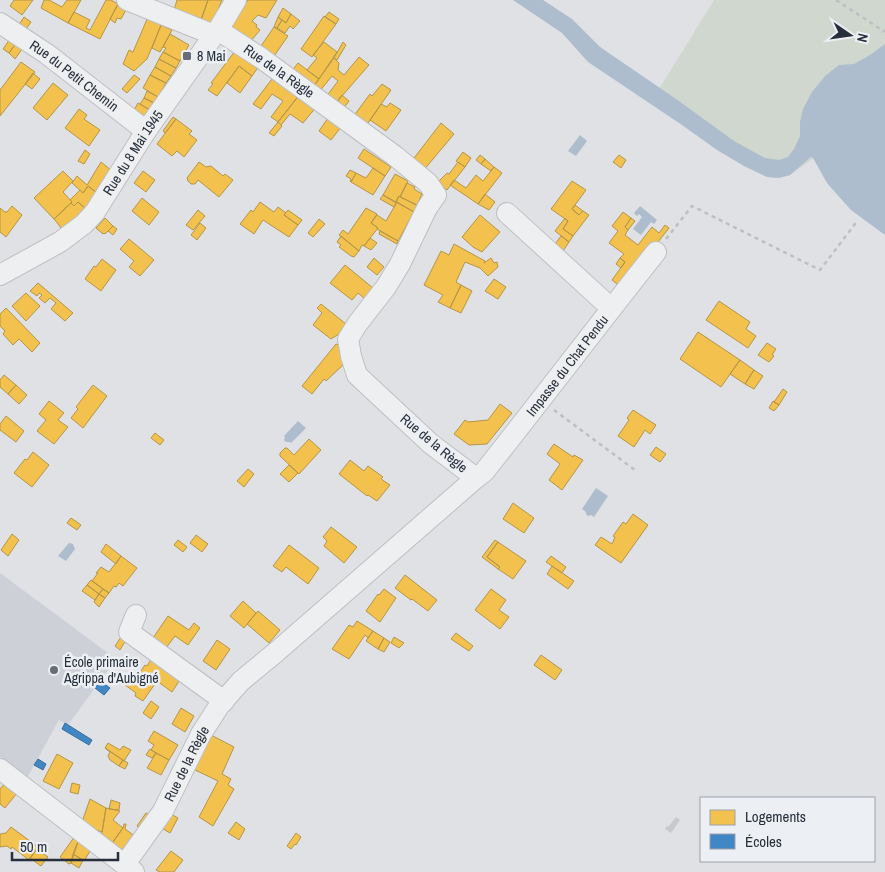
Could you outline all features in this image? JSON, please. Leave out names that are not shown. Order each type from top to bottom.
[{"type":"street","points":[[127,0],[216,32]]},
{"type":"street","name":"Rue du 8 Mai 1945","points":[[0,275],[60,242],[84,224],[95,212],[146,131],[216,32],[236,0]]},
{"type":"street","name":"Rue du Petit Chemin","points":[[0,22],[47,54],[146,131]]},
{"type":"street","name":"Rue de la Règle","points":[[130,868],[163,812],[201,734],[224,700],[242,681],[476,478],[431,444],[357,375],[348,339],[386,287],[436,195],[428,184],[395,156],[261,58],[216,32]]},
{"type":"street","points":[[507,213],[611,308]]},
{"type":"street","name":"Impasse du Chat Pendu","points":[[476,478],[484,472],[656,252]]},
{"type":"street","points":[[136,615],[129,632],[224,700]]},
{"type":"street","points":[[0,769],[130,868]]},
{"type":"path","points":[[836,0],[885,32]]},
{"type":"path","points":[[656,252],[692,206],[820,270],[858,220]]},
{"type":"path","points":[[541,400],[635,470]]},
{"type":"shaded area","points":[[714,0],[885,0],[885,235],[851,210],[827,183],[814,158],[790,175],[779,178],[767,177],[744,166],[656,94]]},
{"type":"shaded area","name":"École primaire Agrippa d'Aubigné","points":[[0,573],[116,659],[68,725],[59,720],[27,778],[0,757]]},
{"type":"water","points":[[513,0],[543,0],[572,19],[600,47],[734,141],[765,158],[779,160],[788,157],[794,149],[800,136],[800,122],[803,109],[812,92],[825,76],[839,65],[854,64],[885,44],[885,235],[851,210],[827,183],[813,158],[811,157],[790,175],[779,178],[767,177],[744,166],[717,150],[588,62],[562,33]]},
{"type":"water","points":[[580,135],[587,141],[576,156],[568,151]]},
{"type":"water","points":[[640,206],[657,220],[654,224],[651,222],[641,235],[633,229],[642,217],[634,213]]},
{"type":"water","points":[[298,421],[306,428],[291,443],[286,442],[284,436]]},
{"type":"water","points":[[596,488],[608,496],[594,517],[588,516],[582,509]]},
{"type":"water","points":[[70,543],[73,544],[75,549],[66,561],[58,556]]},
{"type":"building: Logements","points":[[14,0],[33,0],[22,15],[10,6]]},
{"type":"building: Logements","points":[[44,0],[49,0],[62,7],[67,0],[81,0],[68,23],[41,8]]},
{"type":"building: Logements","points":[[106,0],[111,0],[118,4],[100,39],[68,23],[74,12],[90,20],[86,28],[90,30]]},
{"type":"building: Logements","points":[[177,0],[208,0],[201,20],[174,10]]},
{"type":"building: Logements","points":[[208,0],[222,0],[212,24],[201,20]]},
{"type":"building: Logements","points":[[248,0],[277,0],[266,18],[258,15],[252,21],[260,30],[250,42],[230,25]]},
{"type":"building: Logements","points":[[118,4],[127,8],[121,19],[117,18],[115,23],[110,19]]},
{"type":"building: Logements","points":[[283,8],[291,14],[286,23],[278,17]]},
{"type":"building: Logements","points":[[329,12],[339,19],[336,24],[325,17]]},
{"type":"building: Logements","points":[[291,14],[300,21],[293,29],[290,26],[285,33],[277,28],[282,20],[286,23]]},
{"type":"building: Logements","points":[[324,16],[336,24],[312,57],[301,49]]},
{"type":"building: Logements","points":[[24,17],[31,22],[23,33],[18,26]]},
{"type":"building: Logements","points":[[148,17],[162,23],[147,59],[134,71],[123,64],[129,50],[133,52]]},
{"type":"building: Logements","points":[[278,17],[282,20],[277,28],[274,27]]},
{"type":"building: Logements","points":[[161,25],[172,30],[160,52],[152,48]]},
{"type":"building: Logements","points":[[274,27],[288,36],[272,59],[259,49]]},
{"type":"building: Logements","points":[[170,34],[189,45],[180,61],[163,52],[166,48],[163,47]]},
{"type":"building: Logements","points":[[12,36],[18,40],[9,53],[3,49]]},
{"type":"building: Logements","points":[[18,40],[25,45],[15,59],[9,53]]},
{"type":"building: Logements","points":[[324,42],[337,52],[319,79],[307,70],[317,58],[313,55]]},
{"type":"building: Logements","points":[[343,42],[346,45],[337,60],[334,58]]},
{"type":"building: Logements","points":[[235,51],[259,66],[252,76],[239,66],[217,96],[208,90],[213,84],[211,83]]},
{"type":"building: Logements","points":[[163,52],[180,61],[176,68],[159,59]]},
{"type":"building: Logements","points":[[359,57],[369,65],[335,104],[326,97],[338,81],[332,76],[319,92],[313,87],[334,58],[339,63],[338,70],[344,75]]},
{"type":"building: Logements","points":[[159,59],[176,68],[171,76],[155,67]]},
{"type":"building: Logements","points":[[21,62],[35,72],[0,116],[0,90]]},
{"type":"building: Logements","points":[[298,63],[319,79],[313,87],[291,72]]},
{"type":"building: Logements","points":[[239,66],[252,76],[240,93],[227,83]]},
{"type":"building: Logements","points":[[155,67],[171,76],[166,83],[150,75]]},
{"type":"building: Logements","points":[[33,73],[40,79],[32,89],[25,84]]},
{"type":"building: Logements","points":[[134,75],[140,79],[127,93],[122,89]]},
{"type":"building: Logements","points":[[150,75],[166,83],[158,97],[143,88]]},
{"type":"building: Logements","points":[[272,79],[279,84],[281,80],[300,94],[278,122],[271,117],[283,101],[272,94],[261,109],[253,104]]},
{"type":"building: Logements","points":[[53,83],[68,95],[47,120],[33,108]]},
{"type":"building: Logements","points":[[382,84],[391,90],[366,126],[353,117],[370,94],[372,96]]},
{"type":"building: Logements","points":[[147,91],[158,97],[154,103],[144,98]]},
{"type":"building: Logements","points":[[300,94],[317,106],[303,123],[290,114],[281,125],[278,122]]},
{"type":"building: Logements","points":[[342,95],[349,101],[343,109],[335,104]]},
{"type":"building: Logements","points":[[144,98],[154,103],[150,110],[140,104]]},
{"type":"building: Logements","points":[[138,103],[150,110],[142,119],[133,112]]},
{"type":"building: Logements","points":[[390,103],[401,110],[386,131],[370,120],[381,104],[387,107]]},
{"type":"building: Logements","points":[[79,109],[87,115],[84,119],[100,130],[89,146],[65,128]]},
{"type":"building: Logements","points":[[173,117],[176,119],[165,133],[163,131]]},
{"type":"building: Logements","points":[[328,118],[341,127],[331,140],[319,131]]},
{"type":"building: Logements","points":[[176,119],[192,131],[189,134],[197,140],[184,157],[177,151],[172,156],[157,144]]},
{"type":"building: Logements","points":[[278,122],[282,126],[274,136],[269,133]]},
{"type":"building: Logements","points":[[441,123],[454,134],[423,171],[411,162]]},
{"type":"building: Logements","points":[[364,149],[391,167],[385,176],[358,158]]},
{"type":"building: Logements","points":[[85,150],[90,154],[84,164],[78,161]]},
{"type":"building: Logements","points":[[463,152],[471,158],[465,167],[456,161]]},
{"type":"building: Logements","points":[[480,155],[485,159],[481,164],[476,160]]},
{"type":"building: Logements","points":[[619,155],[626,160],[621,168],[613,162]]},
{"type":"building: Logements","points":[[485,159],[494,167],[491,171],[481,164]]},
{"type":"building: Logements","points":[[101,162],[112,171],[97,193],[88,186],[83,193],[72,183],[77,176],[87,185]]},
{"type":"building: Logements","points":[[199,162],[206,167],[211,166],[223,176],[225,174],[233,180],[219,197],[198,180],[195,184],[191,184],[188,181],[187,178]]},
{"type":"building: Logements","points":[[458,162],[465,167],[447,190],[437,183],[447,173],[449,174]]},
{"type":"building: Logements","points":[[494,167],[502,173],[478,204],[450,185],[454,180],[466,188],[476,175],[483,181]]},
{"type":"building: Logements","points":[[373,168],[385,176],[373,195],[351,182],[356,173],[366,178]]},
{"type":"building: Logements","points":[[350,170],[356,173],[351,182],[351,179],[346,176]]},
{"type":"building: Logements","points":[[63,171],[73,181],[63,192],[72,202],[54,219],[34,198]]},
{"type":"building: Logements","points":[[143,171],[155,180],[146,192],[134,183]]},
{"type":"building: Logements","points":[[395,174],[408,181],[396,202],[383,195]]},
{"type":"building: Logements","points":[[572,181],[586,190],[572,209],[579,215],[583,211],[589,215],[573,236],[563,229],[568,221],[551,209]]},
{"type":"building: Logements","points":[[407,183],[415,187],[414,189],[422,194],[417,205],[400,197]]},
{"type":"building: Logements","points":[[88,186],[97,193],[86,209],[78,202],[74,206],[70,200],[80,190],[83,193]]},
{"type":"building: Logements","points":[[485,194],[495,202],[489,210],[478,204]]},
{"type":"building: Logements","points":[[383,195],[396,203],[394,207],[380,199]]},
{"type":"building: Logements","points":[[399,196],[418,206],[414,212],[396,202]]},
{"type":"building: Logements","points":[[142,198],[159,212],[149,225],[132,211]]},
{"type":"building: Logements","points":[[78,202],[86,209],[62,229],[54,219],[71,203],[74,206]]},
{"type":"building: Logements","points":[[260,202],[274,212],[278,207],[286,213],[284,215],[298,225],[289,237],[263,220],[254,234],[240,224],[251,210],[253,212]]},
{"type":"building: Logements","points":[[397,202],[414,212],[398,241],[377,229],[371,223],[377,215],[386,221]]},
{"type":"building: Logements","points":[[575,205],[583,211],[579,215],[572,209]]},
{"type":"building: Logements","points":[[12,206],[22,215],[6,237],[0,232],[0,208],[7,212]]},
{"type":"building: Logements","points":[[366,208],[377,214],[371,223],[378,228],[364,246],[362,245],[359,251],[339,235],[343,230],[348,234]]},
{"type":"building: Logements","points":[[198,210],[205,216],[193,230],[186,225]]},
{"type":"building: Logements","points":[[288,210],[302,220],[298,225],[284,215]]},
{"type":"building: Logements","points":[[623,212],[631,218],[625,227],[628,230],[625,235],[638,245],[652,227],[659,233],[665,225],[669,228],[622,288],[612,280],[625,262],[620,258],[624,254],[609,243],[618,231],[612,226]]},
{"type":"building: Logements","points":[[480,215],[500,232],[482,252],[462,237]]},
{"type":"building: Logements","points":[[105,218],[113,226],[103,234],[96,228]]},
{"type":"building: Logements","points":[[565,218],[568,221],[563,229],[573,236],[569,242],[555,231]]},
{"type":"building: Logements","points":[[631,218],[635,221],[628,230],[625,227]]},
{"type":"building: Logements","points":[[319,219],[325,224],[313,237],[308,233]]},
{"type":"building: Logements","points":[[200,223],[206,228],[197,240],[191,235]]},
{"type":"building: Logements","points":[[113,226],[117,229],[113,235],[108,231]]},
{"type":"building: Logements","points":[[380,231],[398,241],[397,244],[379,234]]},
{"type":"building: Logements","points":[[341,236],[359,251],[354,257],[339,247],[341,245],[337,242]]},
{"type":"building: Logements","points":[[561,236],[569,242],[563,251],[555,244]]},
{"type":"building: Logements","points":[[370,238],[377,243],[371,250],[364,246]]},
{"type":"building: Logements","points":[[129,239],[154,260],[140,276],[129,267],[134,261],[120,249]]},
{"type":"building: Logements","points":[[454,244],[485,261],[484,263],[491,258],[494,263],[497,262],[498,267],[488,276],[480,268],[465,262],[456,282],[461,285],[450,308],[438,302],[443,295],[424,285],[441,251],[449,255]]},
{"type":"building: Logements","points":[[374,258],[384,267],[377,275],[367,267]]},
{"type":"building: Logements","points":[[620,258],[625,262],[621,268],[616,264]]},
{"type":"building: Logements","points":[[102,259],[116,270],[101,291],[85,279],[94,266],[96,267]]},
{"type":"building: Logements","points":[[345,265],[373,288],[365,299],[358,293],[352,300],[330,283]]},
{"type":"building: Logements","points":[[494,279],[506,287],[498,299],[485,291]]},
{"type":"building: Logements","points":[[38,283],[73,313],[65,321],[51,309],[56,303],[50,298],[45,303],[39,298],[42,295],[39,293],[37,296],[30,291]]},
{"type":"building: Logements","points":[[461,285],[472,291],[461,313],[450,308]]},
{"type":"building: Logements","points":[[26,293],[40,306],[26,321],[12,306]]},
{"type":"building: Logements","points":[[719,301],[750,322],[746,329],[756,336],[748,348],[706,320]]},
{"type":"building: Logements","points":[[321,304],[346,324],[339,334],[331,339],[313,325],[322,313],[317,308]]},
{"type":"building: Logements","points":[[6,308],[40,343],[32,352],[19,339],[13,345],[3,334],[5,331],[0,326],[0,314]]},
{"type":"building: Logements","points":[[698,332],[740,360],[721,387],[680,359]]},
{"type":"building: Logements","points":[[767,343],[776,349],[772,355],[774,356],[769,362],[758,355]]},
{"type":"building: Logements","points":[[336,344],[339,345],[343,365],[326,381],[324,379],[312,394],[302,386]]},
{"type":"building: Logements","points":[[740,360],[754,370],[745,384],[730,374]]},
{"type":"building: Logements","points":[[754,370],[763,376],[754,389],[745,384]]},
{"type":"building: Logements","points":[[4,375],[16,385],[8,394],[0,387],[0,380]]},
{"type":"building: Logements","points":[[16,385],[27,395],[19,404],[8,394]]},
{"type":"building: Logements","points":[[93,385],[107,396],[83,428],[71,418],[78,409],[76,407]]},
{"type":"building: Logements","points":[[783,389],[787,392],[779,405],[774,402]]},
{"type":"building: Logements","points":[[49,401],[64,413],[58,420],[68,427],[54,444],[37,431],[46,420],[39,414]]},
{"type":"building: Logements","points":[[773,401],[779,405],[774,411],[769,408]]},
{"type":"building: Logements","points":[[500,404],[512,413],[487,444],[469,445],[454,434],[465,420],[468,422],[488,420]]},
{"type":"building: Logements","points":[[633,410],[656,425],[650,434],[645,430],[634,447],[618,436],[629,420],[627,418]]},
{"type":"building: Logements","points":[[6,416],[24,431],[16,442],[0,430],[0,424]]},
{"type":"building: Logements","points":[[155,433],[164,440],[160,445],[151,438]]},
{"type":"building: Logements","points":[[309,439],[321,450],[299,474],[280,456],[280,453],[287,448],[294,455]]},
{"type":"building: Logements","points":[[554,444],[573,457],[574,455],[583,460],[562,490],[549,480],[560,464],[547,454]]},
{"type":"building: Logements","points":[[656,447],[666,454],[660,462],[650,455]]},
{"type":"building: Logements","points":[[33,452],[49,465],[32,487],[14,473]]},
{"type":"building: Logements","points":[[350,460],[364,471],[368,466],[390,485],[377,501],[367,496],[339,474]]},
{"type":"building: Logements","points":[[289,465],[298,473],[289,482],[280,474]]},
{"type":"building: Logements","points":[[248,469],[254,474],[244,487],[237,481]]},
{"type":"building: Logements","points":[[513,503],[534,518],[524,533],[503,519]]},
{"type":"building: Logements","points":[[633,514],[648,525],[621,563],[595,545],[601,537],[612,544],[615,537],[613,536],[623,522],[626,524]]},
{"type":"building: Logements","points":[[71,518],[81,525],[77,530],[67,523]]},
{"type":"building: Logements","points":[[331,527],[357,547],[344,563],[324,546],[327,541],[323,537]]},
{"type":"building: Logements","points":[[12,534],[19,540],[8,556],[1,550]]},
{"type":"building: Logements","points":[[196,535],[208,544],[202,552],[190,543]]},
{"type":"building: Logements","points":[[178,540],[187,547],[183,552],[174,545]]},
{"type":"building: Logements","points":[[495,540],[498,542],[487,557],[500,567],[498,569],[482,557]]},
{"type":"building: Logements","points":[[498,542],[526,561],[513,579],[498,569],[500,567],[487,557]]},
{"type":"building: Logements","points":[[106,544],[121,556],[116,564],[101,552]]},
{"type":"building: Logements","points":[[289,545],[319,568],[308,584],[286,567],[282,572],[273,566]]},
{"type":"building: Logements","points":[[121,556],[137,568],[123,586],[119,583],[109,593],[92,581],[101,567],[109,572]]},
{"type":"building: Logements","points":[[551,556],[566,567],[562,573],[546,562]]},
{"type":"building: Logements","points":[[552,566],[574,581],[568,589],[547,574]]},
{"type":"building: Logements","points":[[405,575],[437,600],[428,611],[395,588]]},
{"type":"building: Logements","points":[[91,580],[103,589],[99,594],[87,585]]},
{"type":"building: Logements","points":[[87,585],[99,594],[95,600],[82,591]]},
{"type":"building: Logements","points":[[103,589],[109,593],[105,598],[99,594]]},
{"type":"building: Logements","points":[[384,589],[396,598],[380,622],[366,611]]},
{"type":"building: Logements","points":[[491,589],[506,600],[499,610],[509,617],[500,629],[475,610]]},
{"type":"building: Logements","points":[[99,594],[105,598],[99,607],[94,602]]},
{"type":"building: Logements","points":[[243,601],[256,613],[244,628],[230,616]]},
{"type":"building: Logements","points":[[258,611],[280,630],[269,643],[247,624]]},
{"type":"building: Logements","points":[[168,616],[189,630],[194,623],[200,628],[188,645],[175,636],[166,648],[153,638]]},
{"type":"building: Logements","points":[[357,621],[373,631],[368,638],[365,635],[349,659],[332,649],[349,625],[353,627]]},
{"type":"building: Logements","points":[[373,631],[384,638],[378,649],[366,641]]},
{"type":"building: Logements","points":[[456,633],[473,646],[469,651],[451,639]]},
{"type":"building: Logements","points":[[121,637],[126,640],[120,650],[115,646]]},
{"type":"building: Logements","points":[[394,637],[404,643],[399,648],[391,643]]},
{"type":"building: Logements","points":[[384,638],[390,642],[384,652],[378,649]]},
{"type":"building: Logements","points":[[217,640],[230,649],[216,670],[203,661]]},
{"type":"building: Logements","points":[[541,655],[562,670],[555,680],[534,665]]},
{"type":"building: Logements","points":[[152,658],[181,678],[172,692],[157,681],[143,701],[121,682],[126,674],[135,680]]},
{"type":"building: Logements","points":[[151,701],[159,707],[151,719],[143,713]]},
{"type":"building: Logements","points":[[181,708],[194,716],[185,732],[172,724]]},
{"type":"building: Logements","points":[[154,731],[178,745],[169,760],[151,750],[154,745],[148,741]]},
{"type":"building: Logements","points":[[211,735],[234,747],[222,774],[231,779],[228,785],[234,789],[213,826],[199,817],[218,781],[193,769]]},
{"type":"building: Logements","points":[[108,743],[120,750],[123,746],[131,750],[124,761],[105,748]]},
{"type":"building: Logements","points":[[105,748],[123,760],[119,766],[110,760],[108,756],[110,752]]},
{"type":"building: Logements","points":[[150,749],[156,753],[152,758],[146,755]]},
{"type":"building: Logements","points":[[156,753],[169,760],[161,775],[147,768]]},
{"type":"building: Logements","points":[[57,754],[73,763],[59,789],[43,781]]},
{"type":"building: Logements","points":[[123,760],[128,763],[125,769],[119,766]]},
{"type":"building: Logements","points":[[5,783],[17,793],[5,808],[0,804],[0,789]]},
{"type":"building: Logements","points":[[72,783],[80,785],[78,794],[70,792]]},
{"type":"building: Logements","points":[[90,799],[106,808],[102,832],[81,825]]},
{"type":"building: Logements","points":[[111,800],[120,803],[119,810],[109,809]]},
{"type":"building: Logements","points":[[106,808],[120,811],[113,820],[123,828],[110,846],[101,839]]},
{"type":"building: Logements","points":[[146,813],[154,817],[143,832],[137,826]]},
{"type":"building: Logements","points":[[169,813],[178,818],[170,833],[160,827]]},
{"type":"building: Logements","points":[[236,822],[245,829],[239,840],[228,833]]},
{"type":"building: Logements","points":[[124,824],[126,824],[125,829],[136,837],[123,855],[110,846]]},
{"type":"building: Logements","points":[[11,827],[38,847],[29,860],[12,847],[11,849],[7,846],[0,847],[0,834],[6,833]]},
{"type":"building: Logements","points":[[296,833],[301,837],[291,849],[287,846]]},
{"type":"building: Logements","points":[[75,836],[79,839],[69,864],[60,857]]},
{"type":"building: Logements","points":[[79,839],[92,848],[84,861],[73,854]]},
{"type":"building: Logements","points":[[37,849],[48,857],[41,866],[30,858]]},
{"type":"building: Logements","points":[[171,851],[183,860],[174,872],[160,872],[156,870]]},
{"type":"building: Logements","points":[[73,854],[83,860],[79,868],[71,863]]},
{"type":"building: Écoles","points":[[100,681],[110,688],[104,695],[95,688]]},
{"type":"building: Écoles","points":[[65,723],[92,740],[89,745],[62,729]]},
{"type":"building: Écoles","points":[[38,759],[46,764],[43,770],[34,765]]},
{"type":"building: Autres","points":[[676,817],[680,820],[671,833],[665,829]]},
{"type":"place","name":"8 Mai","points":[[187,56]]},
{"type":"place","name":"École primaire Agrippa d'Aubigné","points":[[54,670]]}]
